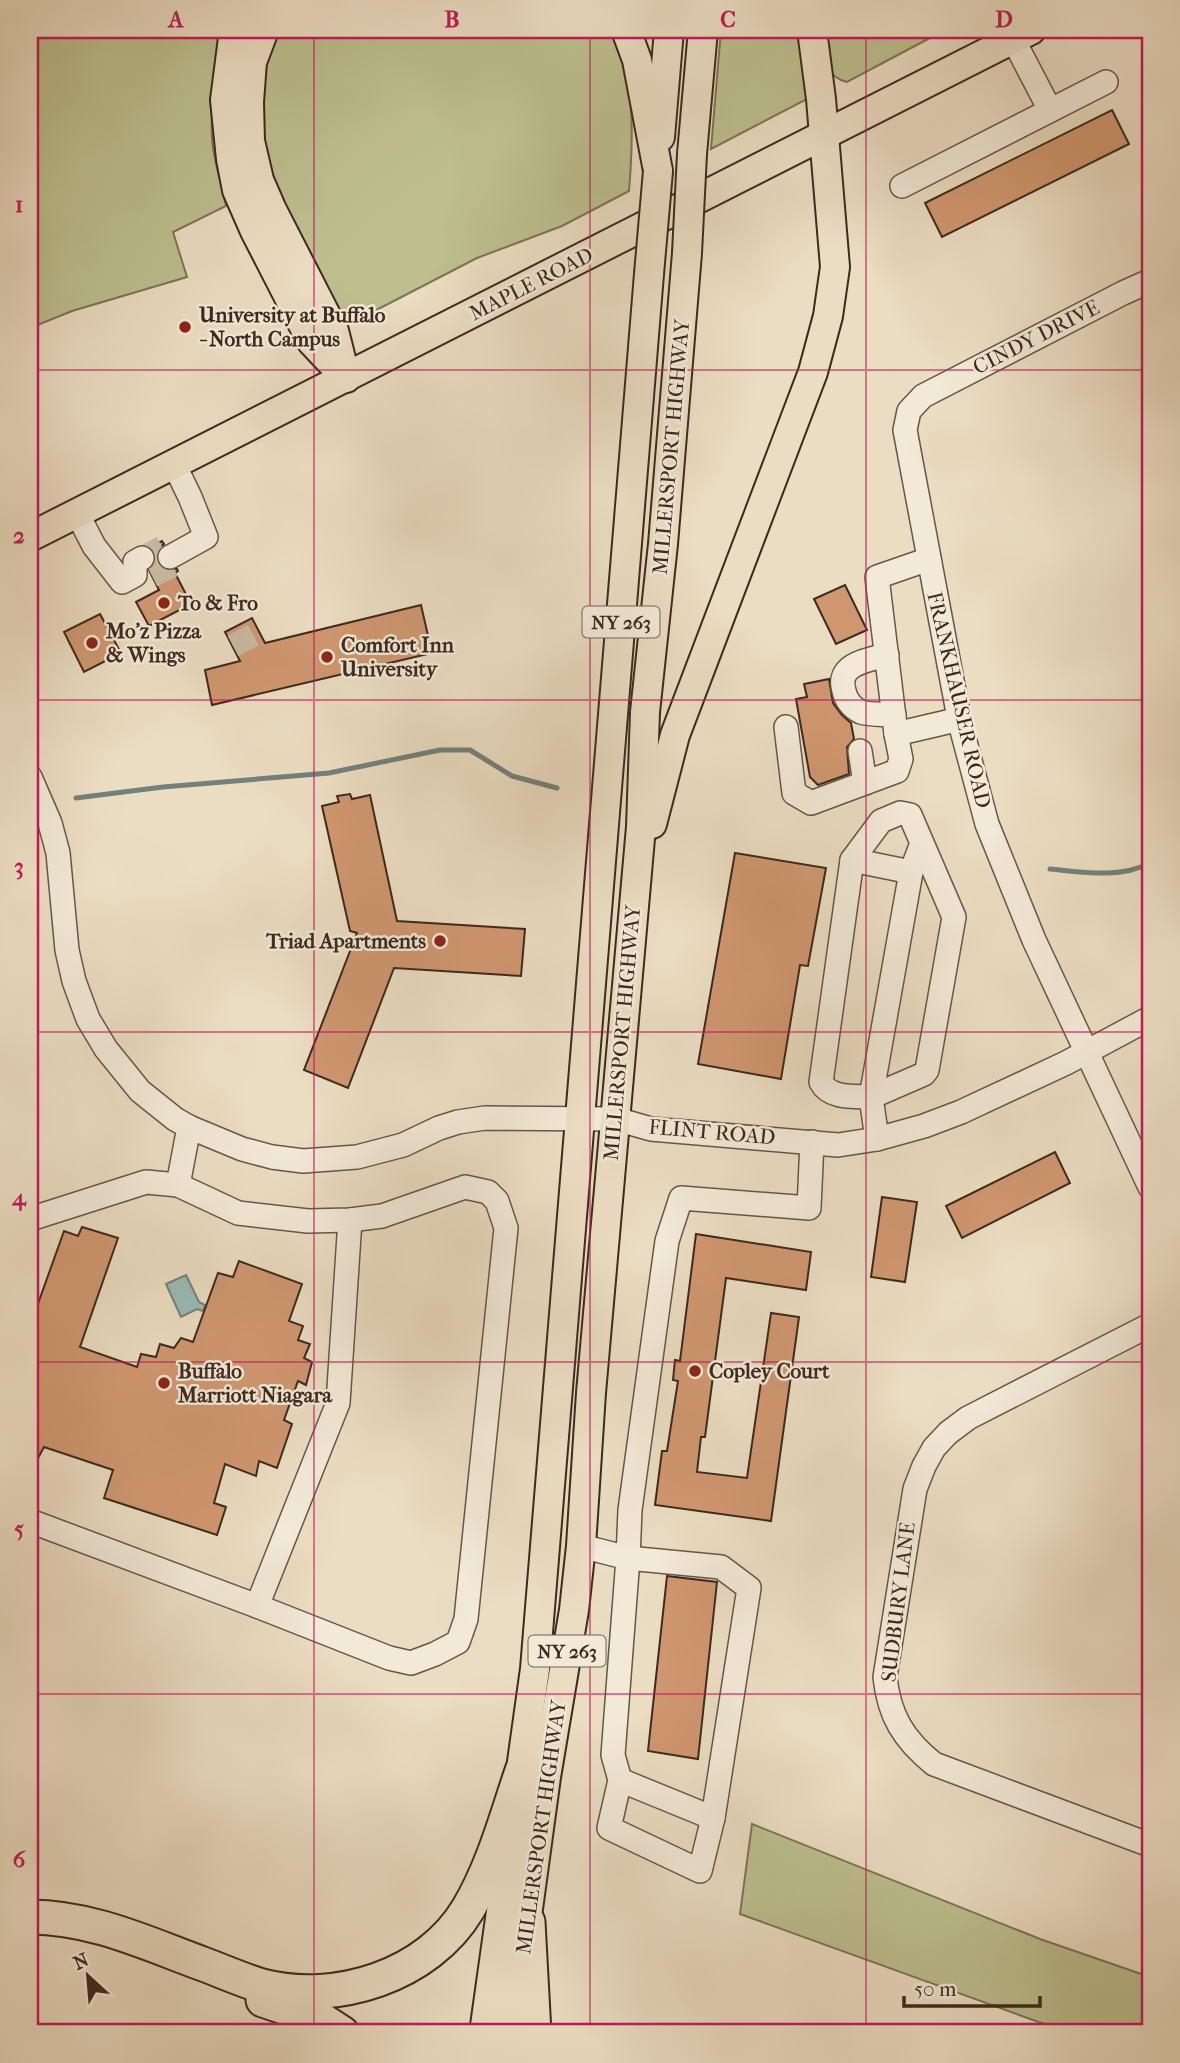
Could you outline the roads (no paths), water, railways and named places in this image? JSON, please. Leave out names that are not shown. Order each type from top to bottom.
[{"type":"highway","points":[[30,1917],[57,1917],[102,1927],[263,1986],[302,1992],[344,1988],[391,1977],[446,1938],[467,1912],[486,1876],[522,1771]]},
{"type":"highway","points":[[528,1922],[534,2033]]},
{"type":"highway","points":[[30,1934],[58,1934],[80,1940],[322,2020],[342,2033]]},
{"type":"main road","points":[[236,30],[225,100],[230,159],[237,190],[312,342],[345,378]]},
{"type":"main road","points":[[264,30],[252,62],[249,102],[250,141],[259,180],[272,211],[334,331],[345,378]]},
{"type":"main road","points":[[625,30],[637,60],[658,171]]},
{"type":"main road","name":"MILLERSPORT HIGHWAY","points":[[484,2033],[536,1656],[669,30]]},
{"type":"main road","name":"MILLERSPORT HIGHWAY","points":[[511,2033],[546,1777],[574,1610],[581,1546],[591,1393],[641,827],[645,712],[663,544],[703,30]]},
{"type":"main road","points":[[635,886],[675,735],[813,372],[828,316],[835,267],[812,30]]},
{"type":"main road","name":"MAPLE ROAD","points":[[30,537],[1022,34]]},
{"type":"street","points":[[1022,34],[1051,110]]},
{"type":"street","points":[[902,186],[1106,82]]},
{"type":"street","name":"CINDY DRIVE","points":[[923,396],[1150,281]]},
{"type":"street","name":"FRANKHAUSER ROAD","points":[[923,396],[907,414],[905,436],[960,719],[980,802],[1000,860],[1034,940],[1150,1187]]},
{"type":"street","points":[[173,554],[206,537],[174,464]]},
{"type":"street","points":[[77,513],[94,546],[122,582],[145,570]]},
{"type":"street","points":[[786,727],[794,793],[811,803],[897,771],[901,759],[877,577],[929,559]]},
{"type":"street","points":[[887,655],[856,663],[846,671],[842,681],[850,704],[861,712],[895,725],[960,719]]},
{"type":"street","points":[[860,751],[864,783]]},
{"type":"street","name":"FLINT ROAD","points":[[30,777],[50,823],[58,853],[67,950],[74,981],[84,1009],[106,1049],[126,1075],[155,1104],[189,1127],[242,1149],[262,1154],[316,1161],[370,1154],[403,1145],[458,1122],[485,1118],[616,1119],[651,1129],[838,1145],[877,1139],[925,1126],[961,1112],[1086,1053],[1150,1018]]},
{"type":"street","points":[[900,813],[909,815],[922,843],[954,917],[927,1070],[924,1074],[871,1097],[835,1095],[824,1088],[821,1082],[852,860],[881,821],[900,813]]},
{"type":"street","points":[[877,1139],[871,1097],[911,872],[922,843]]},
{"type":"street","points":[[852,860],[911,872]]},
{"type":"street","points":[[178,1185],[189,1127]]},
{"type":"street","points":[[581,1546],[628,1558],[721,1567],[749,1588],[713,1818],[700,1871],[609,1828],[620,1780],[613,1755],[628,1558],[630,1510],[667,1241],[681,1198],[809,1208],[812,1142]]},
{"type":"street","points":[[30,1219],[146,1182],[178,1185],[238,1213],[308,1221],[350,1220],[398,1212],[465,1187],[488,1192],[497,1201],[506,1228],[466,1619],[458,1642],[411,1663],[389,1658],[30,1521]]},
{"type":"street","points":[[257,1606],[338,1402],[350,1220]]},
{"type":"street","name":"SUDBURY LANE","points":[[1150,1325],[968,1418],[934,1448],[923,1466],[912,1500],[885,1678],[887,1698],[904,1736],[934,1764],[1150,1845]]},
{"type":"street","points":[[620,1780],[713,1818]]},
{"type":"water","points":[[186,1275],[199,1302],[205,1305],[203,1311],[197,1309],[181,1317],[166,1284]]},
{"type":"waterway","points":[[76,798],[163,787],[329,773],[440,750],[470,750],[512,776],[557,788]]},
{"type":"waterway","points":[[1050,869],[1113,873],[1150,863]]},
{"type":"tunnel","points":[[142,558],[164,546]]},
{"type":"tunnel","points":[[152,576],[174,565]]},
{"type":"tunnel","points":[[233,646],[259,632]]},
{"type":"place","name":"University at Buffalo - North Campus","points":[[185,327]]},
{"type":"place","name":"To & Fro","points":[[164,603]]},
{"type":"place","name":"Mo'z Pizza & Wings","points":[[92,643]]},
{"type":"place","name":"Comfort Inn University","points":[[327,657]]},
{"type":"place","name":"Triad Apartments","points":[[440,941]]},
{"type":"place","name":"Copley Court","points":[[695,1371]]},
{"type":"place","name":"Buffalo Marriott Niagara","points":[[164,1383]]}]
